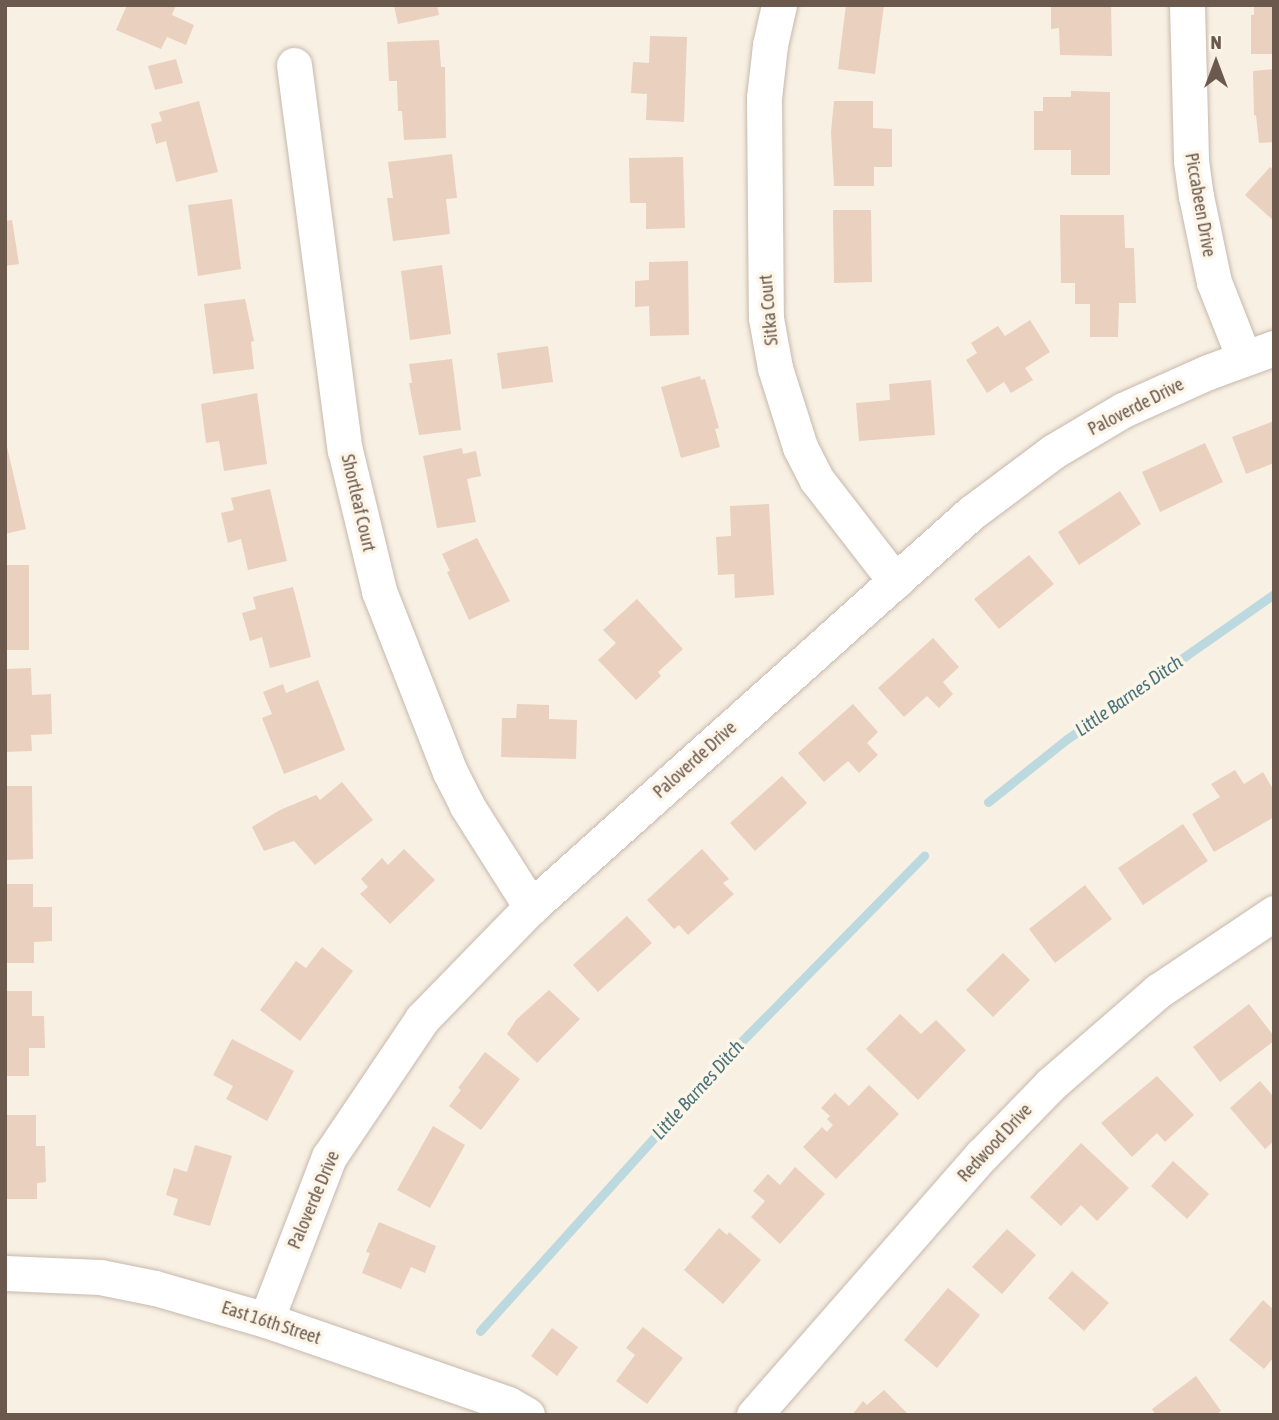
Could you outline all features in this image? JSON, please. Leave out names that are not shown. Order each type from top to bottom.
[{"type":"street","name":"Sitka Court","points":[[779,5],[770,45],[764,98],[766,318],[775,368],[795,434],[817,481],[895,581]]},
{"type":"street","name":"Piccabeen Drive","points":[[1187,5],[1191,161],[1196,196],[1214,282],[1259,353]]},
{"type":"street","name":"Shortleaf Court","points":[[294,65],[345,450],[379,591],[450,772],[467,806],[531,907]]},
{"type":"street","name":"Paloverde Drive","points":[[266,1320],[330,1157],[422,1019],[531,907],[971,513],[1054,451],[1123,410],[1259,353]]},
{"type":"street","name":"Redwood Drive","points":[[754,1415],[982,1155],[1051,1084],[1158,991],[1274,913]]},
{"type":"street","name":"East 16th Street","points":[[5,1273],[100,1277],[155,1288],[266,1320],[508,1404],[527,1415]]},
{"type":"building","points":[[127,5],[176,5],[172,15],[194,25],[186,45],[167,37],[161,49],[116,30]]},
{"type":"building","points":[[394,5],[437,5],[439,15],[398,24]]},
{"type":"building","points":[[846,5],[884,5],[875,74],[838,69]]},
{"type":"building","points":[[1051,5],[1111,5],[1112,56],[1060,55],[1059,28],[1051,29]]},
{"type":"building","points":[[1254,5],[1274,5],[1274,54],[1251,54],[1251,15],[1254,15]]},
{"type":"building","points":[[650,36],[687,37],[684,122],[646,120],[647,94],[631,93],[633,62],[649,63]]},
{"type":"building","points":[[439,40],[441,67],[445,67],[446,138],[404,140],[402,111],[398,111],[397,81],[389,81],[387,42]]},
{"type":"building","points":[[176,59],[183,83],[155,90],[148,66]]},
{"type":"building","points":[[1274,69],[1274,142],[1259,143],[1256,115],[1254,116],[1253,71]]},
{"type":"building","points":[[1071,91],[1110,92],[1110,175],[1071,175],[1071,150],[1034,150],[1034,111],[1043,111],[1043,97],[1071,97]]},
{"type":"building","points":[[199,101],[218,172],[176,182],[166,141],[156,144],[151,124],[162,121],[159,112]]},
{"type":"building","points":[[834,101],[873,101],[873,128],[892,129],[892,167],[874,167],[874,186],[834,186],[831,132]]},
{"type":"building","points":[[452,154],[457,198],[446,199],[450,234],[393,241],[387,198],[393,198],[388,162]]},
{"type":"building","points":[[683,157],[685,228],[646,229],[646,203],[630,203],[629,158]]},
{"type":"building","points":[[1270,167],[1274,170],[1274,221],[1245,195]]},
{"type":"building","points":[[232,199],[241,269],[198,276],[188,205]]},
{"type":"building","points":[[833,210],[871,210],[872,282],[834,283]]},
{"type":"building","points":[[1060,215],[1124,215],[1125,248],[1134,248],[1136,303],[1119,303],[1118,337],[1090,337],[1090,304],[1075,304],[1075,283],[1061,283]]},
{"type":"building","points":[[12,220],[19,264],[5,266],[5,221]]},
{"type":"building","points":[[688,261],[689,335],[650,336],[649,306],[635,307],[635,281],[649,280],[649,262]]},
{"type":"building","points":[[442,265],[451,334],[410,340],[401,271]]},
{"type":"building","points":[[245,299],[254,341],[251,342],[254,369],[213,374],[204,304]]},
{"type":"building","points":[[1030,320],[1050,352],[1025,368],[1033,380],[1011,393],[1004,382],[987,393],[966,360],[977,353],[971,343],[998,326],[1005,336]]},
{"type":"building","points":[[548,346],[553,382],[502,389],[497,353]]},
{"type":"building","points":[[452,359],[461,430],[419,435],[409,383],[412,383],[409,364]]},
{"type":"building","points":[[700,376],[701,380],[705,379],[719,428],[715,429],[720,447],[681,458],[661,387]]},
{"type":"building","points":[[931,380],[935,435],[859,441],[856,403],[890,400],[889,384]]},
{"type":"building","points":[[257,393],[267,464],[224,471],[219,441],[206,443],[201,404]]},
{"type":"building","points":[[1274,421],[1274,463],[1246,474],[1232,437]]},
{"type":"building","points":[[5,438],[26,529],[5,534]]},
{"type":"building","points":[[1205,443],[1223,482],[1160,512],[1142,472]]},
{"type":"building","points":[[462,448],[463,454],[476,451],[481,476],[467,479],[476,522],[437,528],[423,456]]},
{"type":"building","points":[[270,489],[287,561],[248,570],[241,539],[228,543],[221,513],[234,510],[231,498]]},
{"type":"building","points":[[1120,491],[1141,524],[1079,565],[1058,532]]},
{"type":"building","points":[[769,504],[774,595],[735,598],[734,574],[718,575],[716,537],[731,536],[730,506]]},
{"type":"building","points":[[477,538],[510,601],[469,620],[447,572],[450,571],[442,554]]},
{"type":"building","points":[[1029,555],[1054,584],[999,629],[974,599]]},
{"type":"building","points":[[5,565],[29,565],[29,650],[5,650]]},
{"type":"building","points":[[293,587],[311,657],[270,668],[262,637],[250,641],[242,613],[256,609],[253,597]]},
{"type":"building","points":[[637,599],[683,649],[658,672],[661,676],[636,700],[598,660],[616,643],[603,630]]},
{"type":"building","points":[[933,638],[959,667],[943,682],[953,694],[939,708],[927,696],[904,717],[878,688]]},
{"type":"building","points":[[31,668],[32,695],[51,694],[52,734],[31,735],[32,751],[5,752],[5,669]]},
{"type":"building","points":[[318,680],[345,750],[284,774],[262,718],[272,714],[263,692],[283,684],[286,693]]},
{"type":"building","points":[[517,704],[549,705],[549,719],[577,720],[576,759],[501,757],[502,718],[516,718]]},
{"type":"building","points":[[853,704],[878,732],[867,743],[878,755],[859,773],[848,761],[824,782],[798,753]]},
{"type":"building","points":[[1235,770],[1244,784],[1263,772],[1274,791],[1274,817],[1214,852],[1192,814],[1220,797],[1211,784]]},
{"type":"building","points":[[782,776],[807,803],[755,851],[730,823]]},
{"type":"building","points":[[342,782],[373,820],[315,865],[294,841],[264,851],[252,827],[280,810],[316,795],[320,800]]},
{"type":"building","points":[[5,786],[32,786],[33,859],[5,860]]},
{"type":"building","points":[[1183,824],[1208,861],[1143,905],[1118,868]]},
{"type":"building","points":[[404,849],[435,880],[390,924],[360,894],[368,887],[361,879],[382,858],[388,865]]},
{"type":"building","points":[[702,849],[729,879],[723,883],[734,894],[688,935],[679,925],[674,929],[647,900]]},
{"type":"building","points":[[5,884],[33,884],[33,907],[52,907],[52,941],[34,942],[34,963],[5,963]]},
{"type":"building","points":[[1085,885],[1112,919],[1055,963],[1029,929]]},
{"type":"building","points":[[627,916],[652,943],[598,992],[573,965]]},
{"type":"building","points":[[322,947],[353,971],[300,1041],[260,1010],[296,961],[306,968]]},
{"type":"building","points":[[1003,953],[1030,980],[993,1017],[966,990]]},
{"type":"building","points":[[549,990],[580,1019],[537,1063],[507,1034],[516,1020]]},
{"type":"building","points":[[5,991],[32,991],[32,1016],[44,1016],[45,1048],[29,1048],[29,1076],[5,1076]]},
{"type":"building","points":[[1249,1004],[1274,1036],[1274,1041],[1220,1082],[1193,1047]]},
{"type":"building","points":[[900,1014],[921,1034],[936,1020],[966,1050],[918,1100],[866,1049]]},
{"type":"building","points":[[232,1039],[294,1071],[267,1121],[226,1099],[233,1086],[213,1075]]},
{"type":"building","points":[[485,1052],[520,1079],[481,1130],[449,1106],[461,1090],[458,1088]]},
{"type":"building","points":[[1157,1076],[1194,1115],[1165,1142],[1157,1133],[1132,1157],[1101,1123]]},
{"type":"building","points":[[1260,1081],[1274,1097],[1274,1141],[1265,1149],[1230,1108]]},
{"type":"building","points":[[869,1085],[899,1114],[836,1179],[803,1147],[822,1127],[827,1132],[833,1125],[827,1119],[830,1116],[821,1108],[835,1093],[849,1106]]},
{"type":"building","points":[[5,1115],[36,1115],[36,1146],[45,1146],[46,1182],[37,1183],[37,1199],[5,1199]]},
{"type":"building","points":[[433,1126],[465,1145],[430,1208],[397,1190]]},
{"type":"building","points":[[1081,1143],[1129,1188],[1097,1221],[1081,1205],[1061,1226],[1030,1197]]},
{"type":"building","points":[[195,1145],[232,1156],[210,1226],[173,1215],[178,1199],[166,1195],[174,1168],[187,1172]]},
{"type":"building","points":[[1173,1161],[1209,1194],[1187,1219],[1151,1186]]},
{"type":"building","points":[[795,1167],[825,1194],[780,1244],[751,1217],[765,1201],[753,1191],[768,1174],[780,1185]]},
{"type":"building","points":[[379,1222],[436,1246],[425,1273],[411,1267],[401,1289],[362,1273],[370,1253],[366,1252]]},
{"type":"building","points":[[719,1228],[727,1235],[729,1232],[761,1260],[723,1304],[684,1270]]},
{"type":"building","points":[[1007,1229],[1036,1255],[1002,1294],[972,1267]]},
{"type":"building","points":[[1072,1271],[1109,1303],[1084,1331],[1048,1298]]},
{"type":"building","points":[[948,1288],[980,1315],[937,1368],[904,1340]]},
{"type":"building","points":[[1263,1300],[1274,1310],[1274,1357],[1264,1369],[1229,1340]]},
{"type":"building","points":[[643,1327],[683,1358],[647,1404],[616,1381],[635,1355],[626,1348]]},
{"type":"building","points":[[552,1328],[578,1347],[557,1376],[531,1356]]},
{"type":"building","points":[[1196,1376],[1221,1411],[1216,1415],[1156,1415],[1152,1409]]},
{"type":"building","points":[[884,1390],[909,1415],[852,1415],[863,1401],[867,1405]]},
{"type":"waterway","name":"Little Barnes Ditch","points":[[988,802],[1067,739],[1274,594]]},
{"type":"waterway","name":"Little Barnes Ditch","points":[[480,1331],[737,1046],[924,856]]}]
